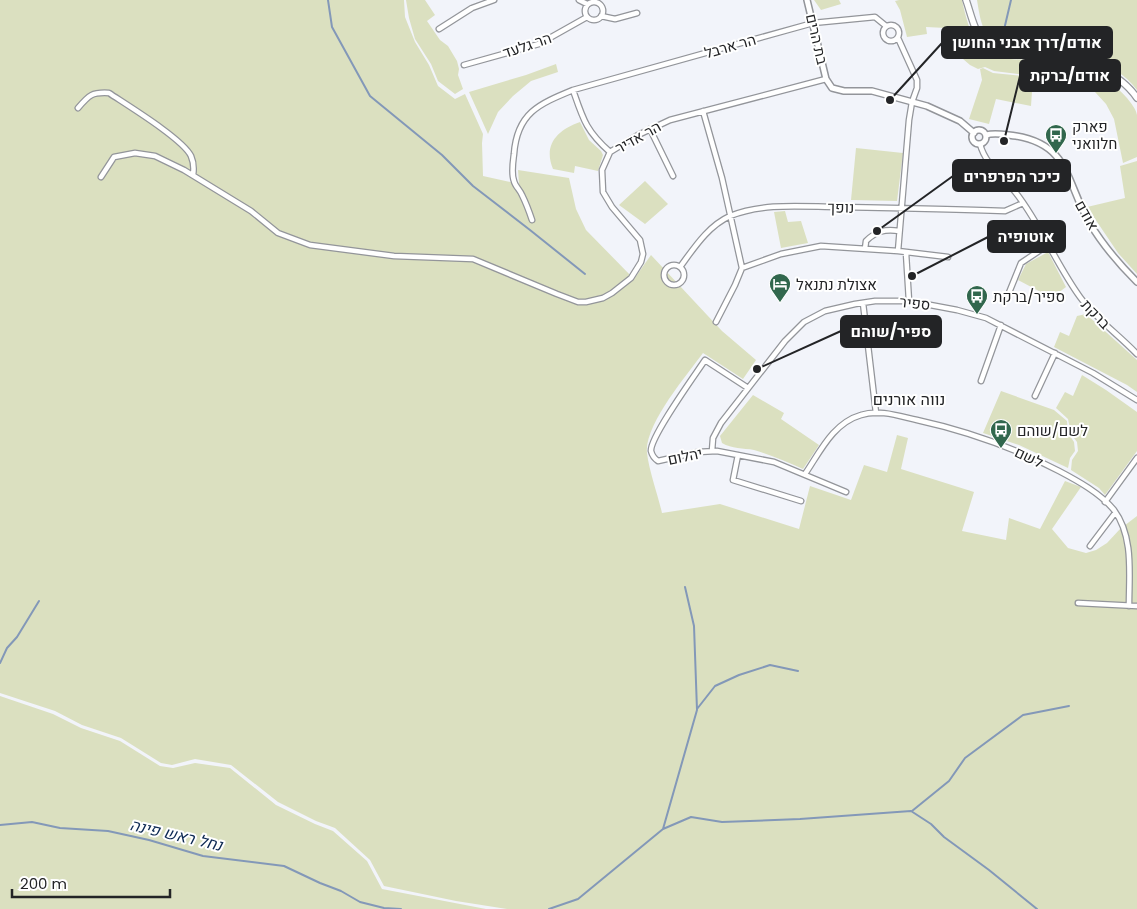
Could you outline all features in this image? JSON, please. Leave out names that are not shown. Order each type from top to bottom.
[{"type":"main road","points":[[966,0],[979,35],[991,47],[1000,50],[1054,55],[1095,66],[1118,77],[1137,98]]},
{"type":"street","points":[[439,29],[472,8],[494,0]]},
{"type":"street","points":[[580,0],[587,4]]},
{"type":"street","name":"בת הרים","points":[[807,0],[826,79]]},
{"type":"street","points":[[592,1],[599,1],[603,10],[601,16],[594,20],[587,18],[584,10],[587,4],[592,1]]},
{"type":"street","points":[[601,16],[615,19],[637,13]]},
{"type":"street","name":"הר ארבל","points":[[532,220],[514,181],[512,167],[515,142],[524,121],[534,108],[572,90],[813,23],[875,17],[886,26]]},
{"type":"street","name":"הר גלעד","points":[[464,65],[539,44],[587,18]]},
{"type":"street","points":[[898,38],[893,41],[886,39],[883,32],[886,26],[892,25],[898,28],[898,38],[917,80],[917,88],[912,102],[898,251]]},
{"type":"street","points":[[826,79],[832,88],[838,90],[872,91],[942,112],[960,121],[974,133]]},
{"type":"street","name":"הר אדיר","points":[[100,177],[114,157],[135,153],[155,156],[193,175],[251,211],[278,233],[310,244],[394,256],[473,259],[578,302],[586,302],[603,298],[631,278],[641,262],[643,254],[640,240],[612,207],[603,192],[602,170],[610,152],[670,120],[826,79]]},
{"type":"street","points":[[572,90],[588,131],[610,152]]},
{"type":"street","points":[[78,108],[89,95],[99,92],[109,93],[176,140],[191,156],[194,166],[193,175]]},
{"type":"street","points":[[704,111],[742,268],[716,322]]},
{"type":"street","points":[[650,129],[673,176]]},
{"type":"street","points":[[980,130],[986,135],[986,140],[980,144],[974,141],[972,137],[974,133],[980,130]]},
{"type":"street","name":"אודם","points":[[986,135],[995,133],[1027,138],[1044,144],[1052,150],[1060,159],[1081,207],[1095,231],[1114,257],[1137,282]]},
{"type":"street","name":"ברקת","points":[[980,144],[986,158],[1023,203],[1072,285],[1088,307],[1137,354]]},
{"type":"street","name":"נופך","points":[[680,267],[709,231],[718,224],[730,216],[756,209],[779,207],[1005,211],[1023,203]]},
{"type":"street","points":[[865,249],[866,240],[876,233],[882,230],[899,231]]},
{"type":"street","points":[[1006,300],[1021,263],[1048,245]]},
{"type":"street","points":[[742,268],[781,254],[821,246],[898,251],[948,258]]},
{"type":"street","points":[[906,253],[909,301]]},
{"type":"street","points":[[673,265],[680,267],[683,273],[682,280],[677,284],[667,282],[664,274],[667,268],[673,265]]},
{"type":"street","name":"ספיר","points":[[712,451],[716,431],[785,341],[804,322],[826,311],[863,303],[909,301],[957,310],[986,318],[1093,373],[1137,400]]},
{"type":"street","points":[[863,303],[876,413]]},
{"type":"street","points":[[981,381],[1001,325]]},
{"type":"street","points":[[1035,396],[1055,353]]},
{"type":"street","name":"יהלום","points":[[748,388],[705,360],[661,426],[653,442],[651,451],[658,461],[698,452],[712,451],[738,455],[774,462],[846,492]]},
{"type":"street","name":"לשם","points":[[805,474],[827,441],[844,423],[861,415],[876,413],[941,425],[994,441],[1071,477],[1089,488],[1116,513],[1125,534],[1128,549],[1129,606]]},
{"type":"street","points":[[738,455],[733,480],[801,501]]},
{"type":"street","points":[[1105,502],[1137,458]]},
{"type":"street","points":[[1090,546],[1116,513]]},
{"type":"street","points":[[1078,603],[1137,606]]},
{"type":"green space","points":[[0,0],[404,0],[405,17],[415,42],[429,65],[438,86],[455,99],[465,94],[483,134],[483,176],[519,184],[518,170],[569,178],[576,209],[586,230],[634,279],[651,255],[722,331],[756,360],[743,379],[703,353],[677,387],[659,415],[652,429],[647,453],[662,513],[720,504],[799,529],[810,486],[851,500],[864,465],[887,472],[897,435],[908,438],[901,469],[974,492],[962,531],[1006,540],[1009,518],[1040,529],[1065,481],[1081,487],[1052,529],[1068,548],[1086,553],[1096,550],[1107,543],[1120,529],[1137,516],[1137,909],[507,909],[456,901],[384,886],[370,860],[335,828],[316,821],[278,802],[231,765],[195,759],[172,765],[161,763],[121,738],[82,725],[55,711],[0,693]]},
{"type":"green space","points":[[406,0],[425,0],[435,15],[427,21],[440,40],[448,46],[457,61],[458,75],[463,89],[455,94],[438,81],[431,64],[415,39]]},
{"type":"green space","points":[[814,0],[839,0],[841,4],[821,10]]},
{"type":"green space","points":[[962,0],[975,40],[987,53],[1005,58],[1043,61],[1070,66],[1107,81],[1127,98],[1136,111],[1137,157],[1123,163],[1114,119],[1106,104],[1095,92],[1081,85],[1041,77],[994,71],[985,67],[978,69],[963,59],[953,33],[946,28],[926,27],[927,34],[907,37],[900,10],[895,1]]},
{"type":"green space","points":[[977,0],[1137,0],[1137,90],[1115,70],[1087,57],[1040,45],[992,39],[985,32]]},
{"type":"green space","points":[[556,64],[558,72],[531,81],[513,96],[498,112],[488,134],[469,92]]},
{"type":"green space","points":[[983,68],[993,73],[1033,77],[1031,106],[996,99],[989,124],[969,119],[982,80],[980,69]]},
{"type":"green space","points":[[580,122],[589,140],[603,155],[598,171],[575,166],[574,173],[553,169],[550,153],[554,140],[565,129]]},
{"type":"green space","points":[[856,148],[903,153],[897,201],[851,200]]},
{"type":"green space","points":[[1137,161],[1137,274],[1118,253],[1087,207],[1125,198],[1120,166]]},
{"type":"green space","points":[[645,181],[668,204],[645,224],[619,205]]},
{"type":"green space","points":[[785,211],[788,222],[801,221],[808,243],[781,248],[774,212]]},
{"type":"green space","points":[[1048,252],[1066,287],[1054,299],[1018,280],[1026,264]]},
{"type":"green space","points":[[1086,314],[1137,360],[1137,392],[1054,347],[1060,332],[1069,336],[1077,316]]},
{"type":"green space","points":[[1082,375],[1137,412],[1137,451],[1105,495],[1099,488],[1071,470],[1072,460],[1078,451],[1077,442],[1071,434],[1068,419],[1056,408],[1065,392],[1073,396]]},
{"type":"green space","points":[[1001,391],[1054,410],[1067,421],[1068,433],[1074,442],[1075,451],[1070,458],[1068,468],[1019,445],[983,433]]},
{"type":"green space","points":[[753,395],[784,413],[781,419],[819,445],[803,469],[754,450],[722,443],[720,436]]},
{"type":"green space","points":[[0,696],[53,714],[81,728],[120,741],[160,766],[173,768],[195,763],[230,768],[276,805],[333,831],[367,861],[382,889],[486,909],[0,909]]},
{"type":"waterway","points":[[328,0],[332,27],[370,96],[442,155],[473,186],[585,274]]},
{"type":"waterway","points":[[1003,34],[1011,0]]},
{"type":"waterway","points":[[663,829],[697,710],[694,626],[685,587]]},
{"type":"waterway","points":[[0,663],[7,648],[17,637],[39,601]]},
{"type":"waterway","points":[[697,709],[715,686],[739,675],[770,665],[798,671]]},
{"type":"waterway","points":[[912,811],[949,781],[965,758],[1023,715],[1069,706]]},
{"type":"waterway","points":[[549,909],[578,899],[663,829],[691,817],[722,822],[800,819],[911,811],[931,824],[944,837],[1037,909]]},
{"type":"waterway","name":"נחל ראש פינה","points":[[0,825],[32,822],[60,828],[108,831],[149,840],[203,856],[284,866],[341,891],[360,902],[384,908],[401,909]]},
{"type":"place","name":"אודם/דרך אבני החושן","points":[[890,100]]},
{"type":"place","name":"אודם/ברקת","points":[[1004,141]]},
{"type":"place","name":"פארק חלוואני","points":[[1056,154]]},
{"type":"place","name":"כיכר הפרפרים","points":[[877,231]]},
{"type":"place","name":"אוטופיה","points":[[912,276]]},
{"type":"place","name":"אצולת נתנאל","points":[[780,303]]},
{"type":"place","name":"ספיר/ברקת","points":[[977,315]]},
{"type":"place","name":"ספיר/שוהם","points":[[757,369]]},
{"type":"place","name":"לשם/שוהם","points":[[1001,449]]},
{"type":"district","name":"נווה אורנים","points":[[909,399]]}]
